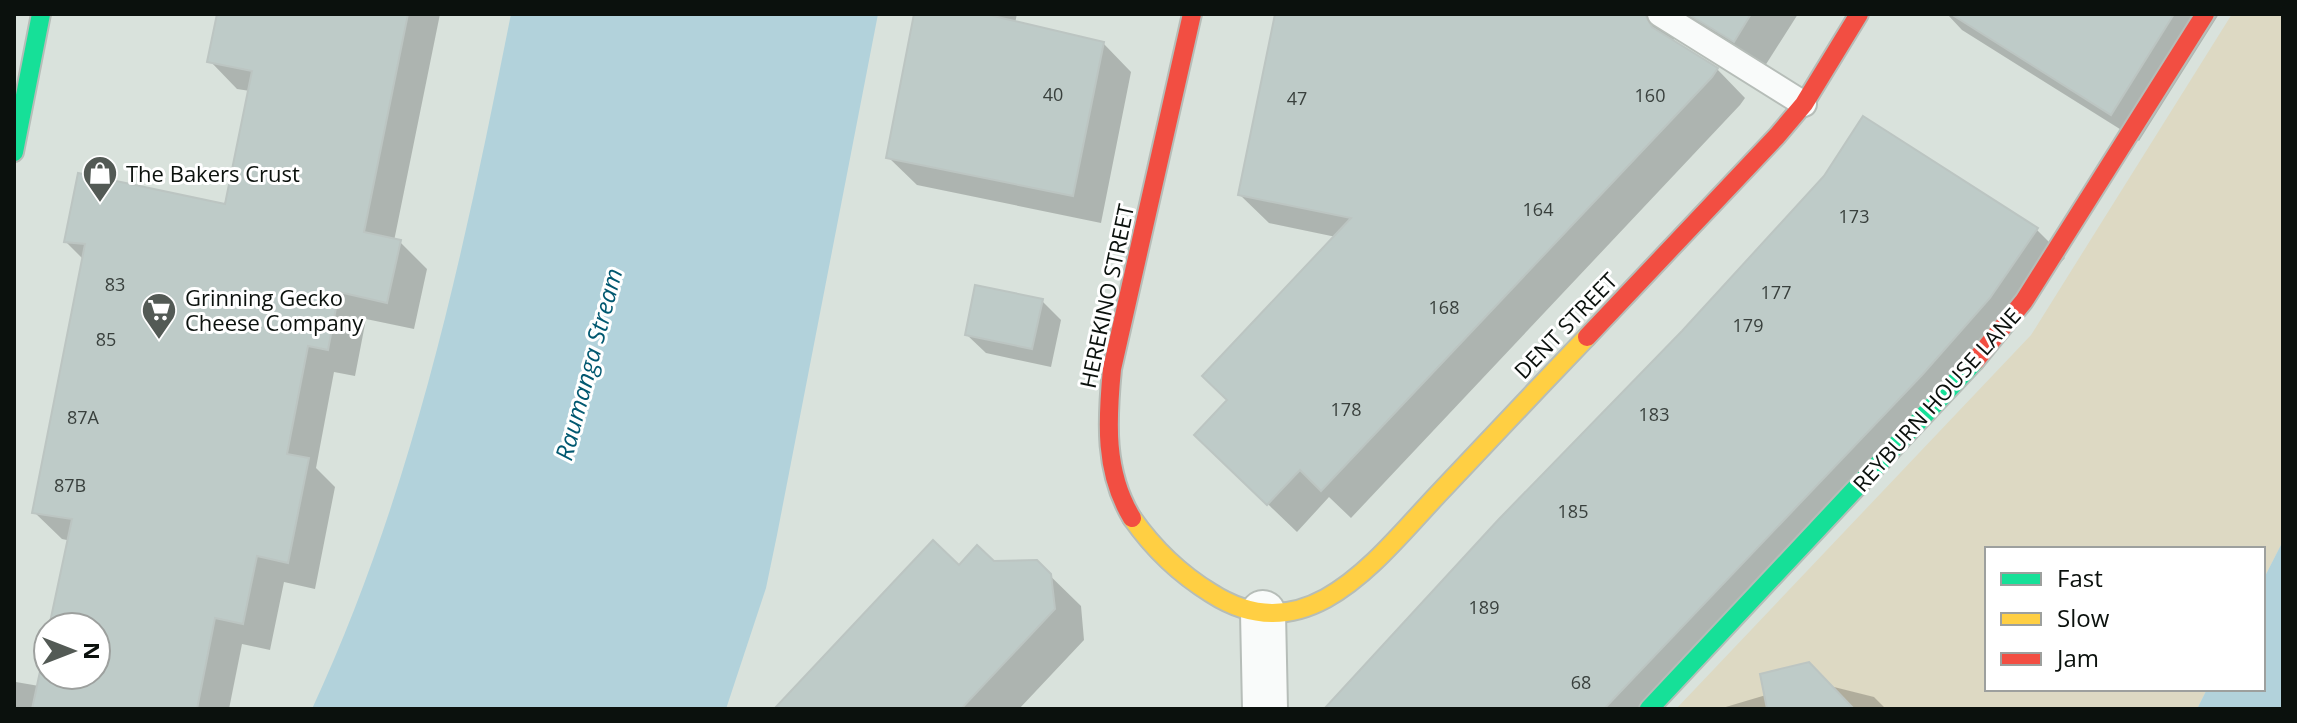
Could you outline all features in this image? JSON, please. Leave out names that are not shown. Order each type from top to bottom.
[{"type":"street","points":[[14,152],[41,14]]},
{"type":"street","name":"HEREKINO STREET","points":[[1192,14],[1112,369],[1107,410],[1109,450],[1116,487],[1137,526],[1166,557],[1199,587],[1237,607],[1263,613]]},
{"type":"street","name":"DENT STREET","points":[[1263,613],[1297,612],[1323,602],[1354,580],[1777,136],[1804,104],[1859,14]]},
{"type":"street","name":"REYBURN HOUSE LANE","points":[[1649,709],[1972,364],[2024,301],[2205,14]]},
{"type":"street","points":[[1263,613],[1265,709]]},
{"type":"lane","points":[[1660,14],[1804,104]]},
{"type":"shaded area","points":[[2232,14],[2283,14],[2283,541],[2265,576],[2265,547],[1985,547],[1985,691],[2206,691],[2197,709],[1676,709],[2031,335]]},
{"type":"water","name":"Raumanga Stream","points":[[511,14],[878,14],[766,588],[726,709],[312,709],[380,541],[432,368],[474,192]]},
{"type":"water","points":[[2283,541],[2283,709],[2197,709],[2206,691],[2265,691],[2265,576]]},
{"type":"building","points":[[217,14],[408,14],[364,232],[401,240],[387,303],[339,292],[328,350],[308,346],[287,454],[309,458],[288,563],[257,556],[243,624],[215,618],[197,709],[32,709],[36,691],[112,691],[112,611],[52,611],[72,519],[32,513],[85,244],[64,242],[78,173],[225,204],[252,71],[207,62]]},
{"type":"building","points":[[914,14],[985,14],[1104,42],[1073,196],[886,158]]},
{"type":"building","points":[[1275,14],[1645,14],[1652,27],[1718,68],[1321,491],[1300,470],[1267,505],[1194,435],[1227,400],[1202,376],[1351,218],[1238,195]]},
{"type":"building","points":[[1688,14],[1751,14],[1734,42]]},
{"type":"building","points":[[1951,14],[2174,14],[2111,115]]},
{"type":"building","points":[[1863,116],[2038,228],[1990,298],[1922,375],[1604,709],[1324,709],[1499,519],[1682,331],[1824,176]]},
{"type":"building","points":[[975,285],[1043,299],[1032,349],[965,335]]},
{"type":"building","points":[[933,540],[959,565],[977,545],[994,561],[1037,560],[1051,574],[1055,609],[961,709],[774,709]]},
{"type":"building","points":[[1809,662],[1854,709],[1767,709],[1760,674]]},
{"type":"traffic: fast","points":[[14,152],[41,14]]},
{"type":"traffic: fast","points":[[1649,709],[1975,361]]},
{"type":"traffic: slow","points":[[1132,518],[1168,560],[1211,593],[1246,609],[1280,613],[1310,606],[1340,590],[1393,543],[1587,337]]},
{"type":"traffic: jam","points":[[1132,518],[1116,483],[1112,464],[1109,427],[1112,369],[1192,14]]},
{"type":"traffic: jam","points":[[1587,337],[1804,104],[1859,14]]},
{"type":"traffic: jam","points":[[1975,361],[2024,301],[2205,14]]},
{"type":"place","name":"The Bakers Crust","points":[[100,204]]},
{"type":"place","name":"Grinning Gecko Cheese Company","points":[[159,341]]}]
